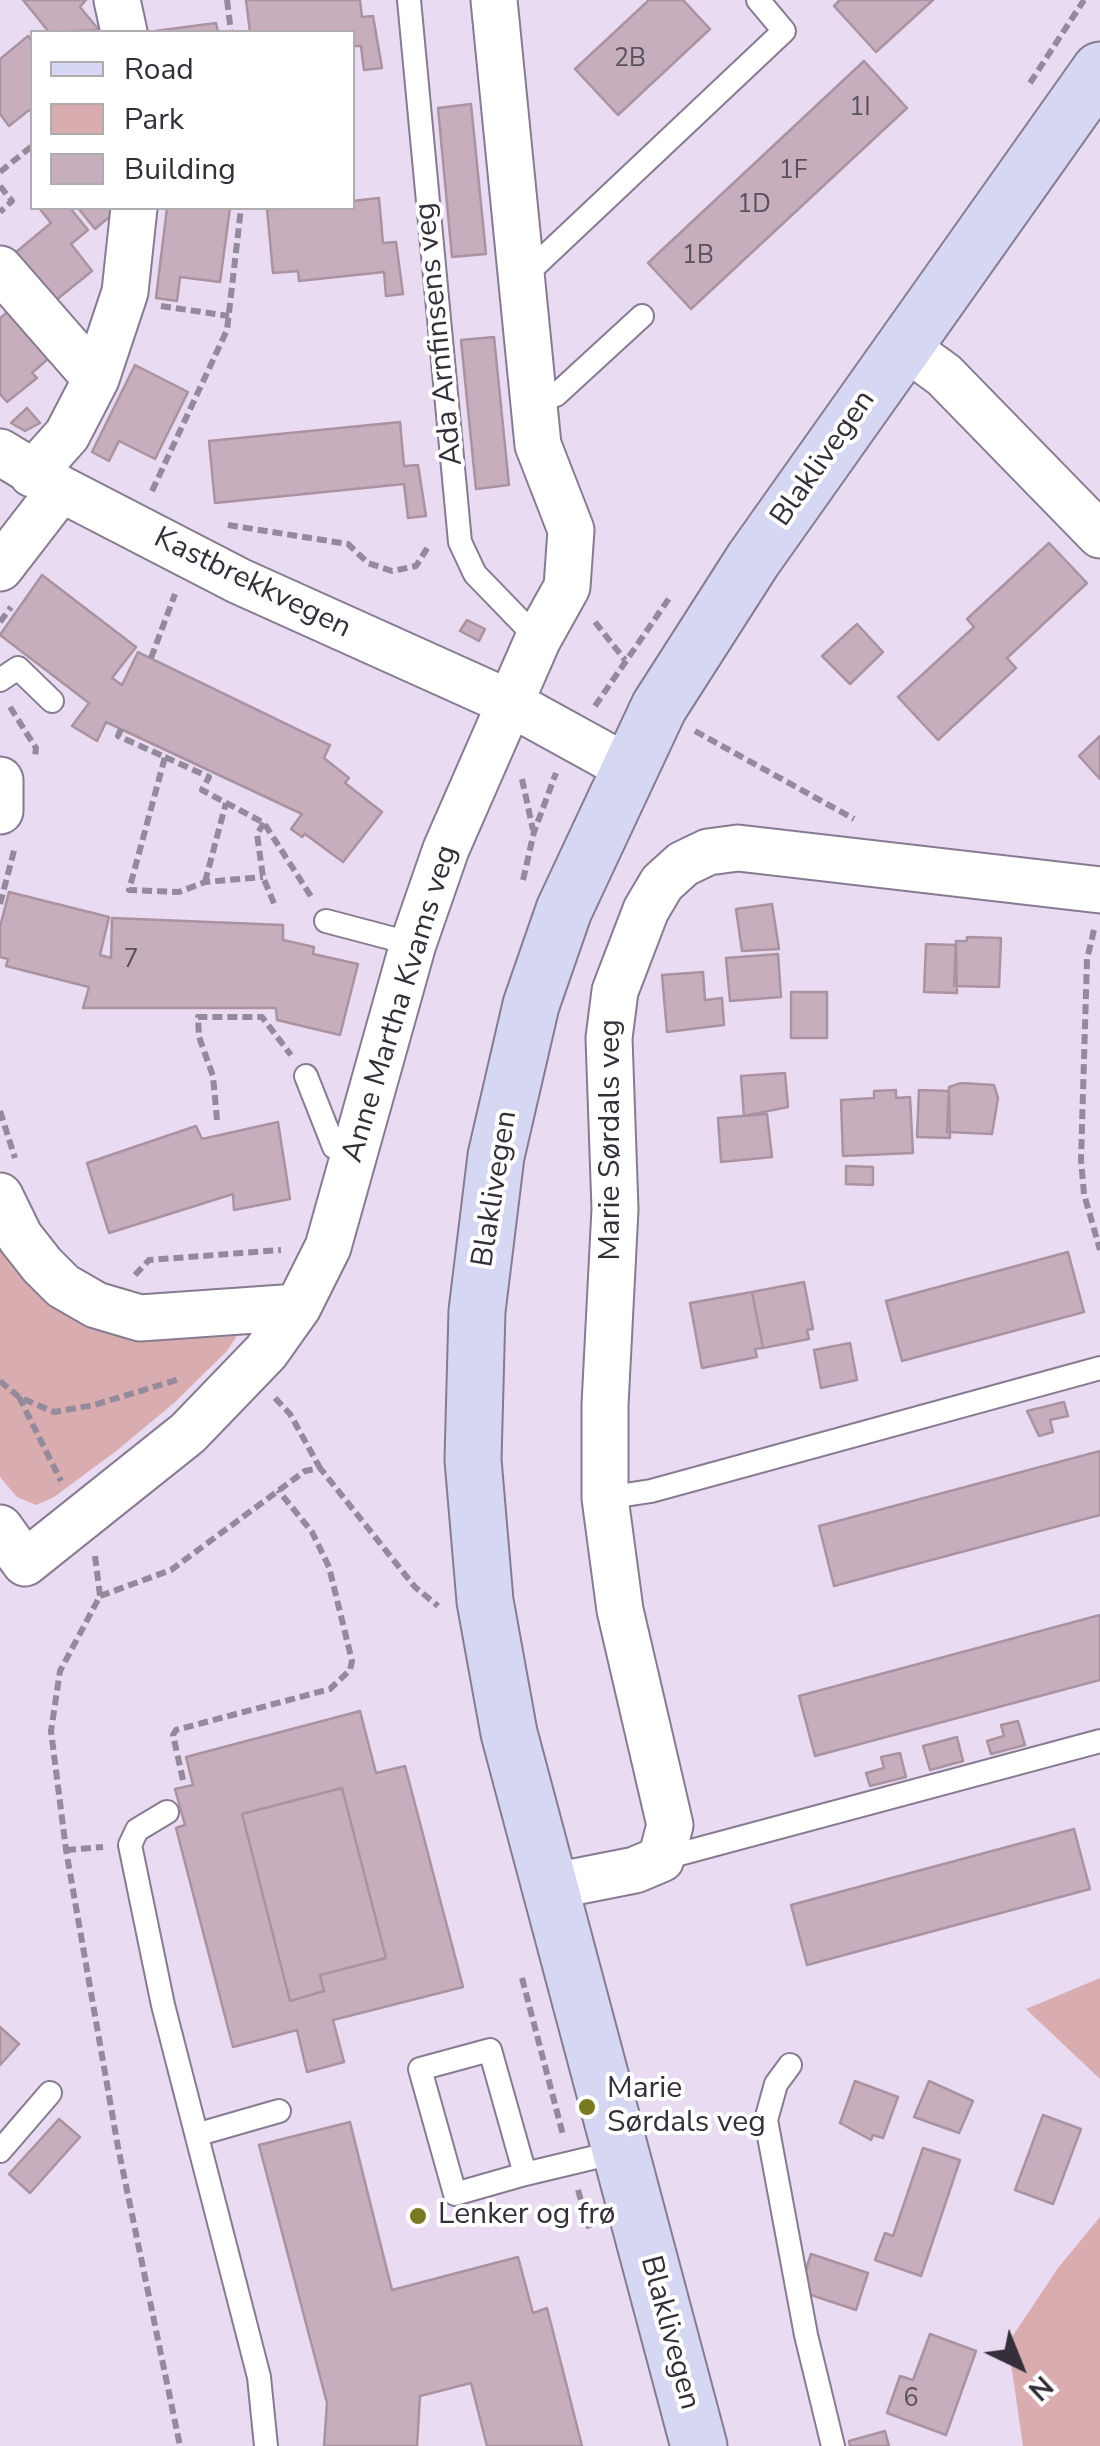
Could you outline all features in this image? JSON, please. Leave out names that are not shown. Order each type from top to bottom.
[{"type":"main road","name":"Blaklivegen","points":[[699,2446],[549,1887],[510,1733],[485,1601],[473,1460],[477,1311],[496,1156],[532,1005],[564,910],[628,768],[702,636],[1100,70]]},
{"type":"street","points":[[117,0],[124,30]]},
{"type":"street","points":[[494,0],[538,445],[570,530],[568,587],[538,640],[510,703]]},
{"type":"street","points":[[0,568],[31,472],[67,434],[96,379],[122,300],[134,210]]},
{"type":"street","points":[[0,269],[96,379]]},
{"type":"street","points":[[904,346],[944,375],[1100,535]]},
{"type":"street","name":"Kastbrekkvegen","points":[[31,472],[239,581],[510,703],[628,768]]},
{"type":"street","name":"Anne Martha Kvams veg","points":[[8,1557],[84,1516],[188,1433],[250,1370],[298,1308],[328,1246],[413,944],[446,849],[510,703]]},
{"type":"street","points":[[0,780],[0,812]]},
{"type":"street","name":"Marie Sørdals veg","points":[[661,1859],[670,1825],[620,1610],[605,1498],[605,1405],[615,1209],[609,1038],[615,991],[646,910],[662,883],[683,864],[708,852],[738,848],[1098,906]]},
{"type":"street","points":[[9,1181],[20,1237],[63,1286],[96,1306],[140,1318],[298,1308]]},
{"type":"street","points":[[549,1887],[635,1870],[661,1859]]},
{"type":"lane","name":"Ada Arnfinsens veg","points":[[409,0],[460,542],[475,574],[538,640]]},
{"type":"lane","points":[[520,279],[784,30],[758,0]]},
{"type":"lane","points":[[534,400],[556,395],[642,316]]},
{"type":"lane","points":[[0,680],[18,668],[52,701]]},
{"type":"lane","points":[[326,920],[413,944]]},
{"type":"lane","points":[[306,1076],[334,1147],[355,1156]]},
{"type":"lane","points":[[605,1498],[651,1491],[1100,1368]]},
{"type":"lane","points":[[661,1859],[1100,1741]]},
{"type":"lane","points":[[167,1812],[150,1818],[130,1845],[162,2006],[259,2377],[266,2446]]},
{"type":"lane","points":[[525,2174],[490,2050],[420,2070],[456,2194],[621,2151]]},
{"type":"lane","points":[[790,2065],[776,2084],[766,2120],[806,2335],[832,2446]]},
{"type":"lane","points":[[0,2151],[50,2093]]},
{"type":"lane","points":[[198,2134],[279,2112]]},
{"type":"path","points":[[227,0],[231,30]]},
{"type":"path","points":[[0,172],[30,148]]},
{"type":"path","points":[[0,186],[12,201],[0,212]]},
{"type":"path","points":[[152,491],[220,348],[229,316],[241,210]]},
{"type":"path","points":[[122,300],[229,316]]},
{"type":"path","points":[[141,487],[170,500]]},
{"type":"path","points":[[219,522],[348,544],[368,563],[404,571],[425,556],[434,520],[456,502]]},
{"type":"path","points":[[150,658],[180,580]]},
{"type":"path","points":[[687,748],[706,715]]},
{"type":"path","points":[[122,729],[118,736],[208,778],[202,790],[264,822],[326,920]]},
{"type":"path","points":[[695,731],[856,820]]},
{"type":"path","points":[[519,767],[534,832],[560,762],[575,739]]},
{"type":"path","points":[[165,758],[129,890],[179,892],[206,882],[263,877]]},
{"type":"path","points":[[206,882],[226,803]]},
{"type":"path","points":[[264,822],[257,834],[263,877],[276,908]]},
{"type":"path","points":[[1098,906],[1087,959],[1082,1160],[1084,1194],[1100,1250]]},
{"type":"path","points":[[217,1120],[213,1076],[198,1037],[198,1017],[262,1016],[306,1076]]},
{"type":"path","points":[[0,1110],[9,1181]]},
{"type":"path","points":[[128,1282],[149,1260],[283,1250]]},
{"type":"path","points":[[250,1370],[290,1414],[320,1468],[416,1586],[443,1610]]},
{"type":"path","points":[[0,1382],[19,1397],[54,1412],[187,1376]]},
{"type":"path","points":[[19,1397],[84,1516],[101,1578],[100,1596],[60,1670],[51,1731],[66,1850],[118,2147],[180,2446]]},
{"type":"path","points":[[100,1596],[170,1570],[304,1471],[320,1468]]},
{"type":"path","points":[[182,1780],[172,1735],[176,1730],[330,1689],[350,1670],[352,1661],[329,1567],[312,1532],[278,1490]]},
{"type":"green space","points":[[0,1238],[42,1290],[244,1325],[227,1351],[174,1403],[115,1452],[54,1497],[36,1505],[17,1497],[0,1477]]},
{"type":"green space","points":[[1100,1978],[1100,2079],[1026,2009]]},
{"type":"green space","points":[[1100,2217],[1100,2446],[1023,2446],[1008,2343],[1058,2268]]},
{"type":"building","points":[[23,0],[86,0],[80,7],[99,30],[47,30]]},
{"type":"building","points":[[246,0],[360,0],[362,17],[373,16],[382,68],[364,70],[361,46],[355,46],[355,30],[250,30]]},
{"type":"building","points":[[649,0],[683,0],[710,29],[618,115],[575,69]]},
{"type":"building","points":[[840,0],[933,0],[876,52],[834,6]]},
{"type":"building","points":[[216,23],[218,30],[163,30]]},
{"type":"building","points":[[30,38],[30,111],[9,126],[0,114],[0,59]]},
{"type":"building","points":[[864,61],[907,108],[691,309],[648,263]]},
{"type":"building","points":[[471,104],[486,254],[452,257],[438,108]]},
{"type":"building","points":[[379,198],[383,243],[396,242],[403,294],[386,296],[384,272],[299,281],[298,271],[273,273],[267,210],[355,210],[355,201]]},
{"type":"building","points":[[41,210],[72,210],[88,230],[71,244],[92,271],[55,301],[15,253],[51,223]]},
{"type":"building","points":[[80,210],[118,210],[95,229]]},
{"type":"building","points":[[167,210],[230,210],[220,282],[180,277],[177,301],[156,298]]},
{"type":"building","points":[[10,310],[49,358],[32,373],[37,378],[7,402],[0,394],[0,318]]},
{"type":"building","points":[[494,337],[509,485],[476,489],[461,340]]},
{"type":"building","points":[[135,365],[188,392],[155,459],[119,441],[109,461],[92,452]]},
{"type":"building","points":[[27,408],[40,423],[25,431],[11,423]]},
{"type":"building","points":[[400,422],[404,466],[418,465],[426,516],[408,518],[404,484],[215,503],[209,441]]},
{"type":"building","points":[[1049,543],[1087,583],[1007,658],[1016,668],[938,740],[898,697],[974,627],[967,619]]},
{"type":"building","points":[[42,575],[136,647],[112,678],[122,685],[138,652],[330,745],[324,758],[349,778],[345,783],[382,812],[343,862],[305,834],[302,837],[291,829],[302,814],[106,722],[97,741],[72,726],[89,703],[0,635]]},
{"type":"building","points":[[467,620],[485,629],[479,641],[460,631]]},
{"type":"building","points":[[857,624],[883,652],[850,684],[822,656]]},
{"type":"building","points":[[1100,736],[1100,779],[1079,756]]},
{"type":"building","points":[[9,892],[109,917],[100,955],[111,958],[112,918],[283,925],[283,940],[314,947],[313,954],[358,964],[340,1035],[277,1020],[276,1008],[83,1008],[89,987],[6,966],[8,959],[0,957],[0,927]]},
{"type":"building","points":[[772,904],[779,949],[742,951],[736,909]]},
{"type":"building","points":[[967,937],[1001,938],[999,987],[954,986],[956,941],[967,941]]},
{"type":"building","points":[[926,944],[956,945],[957,993],[924,992]]},
{"type":"building","points":[[778,954],[781,997],[730,1001],[726,958]]},
{"type":"building","points":[[703,972],[705,1000],[722,998],[724,1025],[667,1032],[662,975]]},
{"type":"building","points":[[791,992],[827,992],[827,1038],[791,1038]]},
{"type":"building","points":[[785,1073],[788,1107],[744,1116],[741,1076]]},
{"type":"building","points":[[961,1083],[994,1085],[998,1098],[992,1134],[947,1132],[949,1087]]},
{"type":"building","points":[[896,1090],[896,1098],[910,1097],[913,1153],[843,1156],[841,1100],[874,1098],[874,1091]]},
{"type":"building","points":[[919,1090],[949,1091],[950,1138],[917,1137]]},
{"type":"building","points":[[767,1114],[772,1157],[721,1162],[718,1118]]},
{"type":"building","points":[[278,1122],[290,1199],[234,1210],[233,1194],[109,1233],[87,1163],[196,1126],[202,1139]]},
{"type":"building","points":[[846,1166],[873,1167],[873,1185],[846,1184]]},
{"type":"building","points":[[1068,1252],[1084,1312],[902,1361],[886,1301]]},
{"type":"building","points":[[804,1282],[813,1329],[807,1330],[809,1339],[763,1348],[752,1292]]},
{"type":"building","points":[[752,1292],[763,1348],[755,1349],[757,1357],[702,1368],[690,1303]]},
{"type":"building","points":[[850,1343],[857,1380],[821,1388],[814,1350]]},
{"type":"building","points":[[1064,1402],[1068,1416],[1050,1420],[1053,1432],[1039,1436],[1027,1411]]},
{"type":"building","points":[[1100,1451],[1100,1515],[834,1586],[819,1526]]},
{"type":"building","points":[[1100,1615],[1100,1680],[815,1756],[799,1696]]},
{"type":"building","points":[[360,1711],[376,1773],[405,1766],[463,1987],[333,2020],[344,2062],[307,2072],[297,2030],[233,2047],[176,1828],[185,1825],[175,1789],[193,1785],[186,1757]],"holes":[[[342,1788],[386,1958],[320,1975],[324,1991],[290,2001],[242,1814]]]},
{"type":"building","points":[[1018,1721],[1025,1745],[991,1754],[987,1741],[1004,1736],[1001,1725]]},
{"type":"building","points":[[957,1737],[963,1761],[930,1770],[923,1746]]},
{"type":"building","points":[[900,1753],[906,1777],[870,1786],[866,1773],[884,1768],[881,1757]]},
{"type":"building","points":[[342,1788],[386,1958],[320,1975],[324,1991],[290,2001],[242,1814]]},
{"type":"building","points":[[1074,1829],[1090,1889],[807,1965],[791,1905]]},
{"type":"building","points":[[0,2027],[19,2044],[0,2065]]},
{"type":"building","points":[[855,2081],[898,2097],[883,2138],[873,2135],[871,2140],[840,2123]]},
{"type":"building","points":[[929,2081],[973,2101],[959,2133],[914,2117]]},
{"type":"building","points":[[1043,2115],[1081,2129],[1053,2204],[1015,2190]]},
{"type":"building","points":[[59,2119],[80,2137],[30,2193],[9,2174]]},
{"type":"building","points":[[350,2122],[392,2290],[518,2257],[533,2313],[547,2308],[582,2446],[487,2446],[471,2383],[420,2396],[417,2446],[324,2446],[327,2403],[259,2145]]},
{"type":"building","points":[[923,2148],[960,2160],[921,2276],[875,2260],[885,2233],[893,2236]]},
{"type":"building","points":[[811,2254],[868,2273],[856,2310],[799,2291]]},
{"type":"building","points":[[930,2334],[976,2351],[946,2435],[887,2413],[900,2376],[913,2380]]},
{"type":"building","points":[[885,2431],[889,2446],[850,2446],[849,2441]]},
{"type":"place","name":"Marie Sørdals veg","points":[[587,2107]]},
{"type":"place","name":"Lenker og frø","points":[[418,2216]]}]
